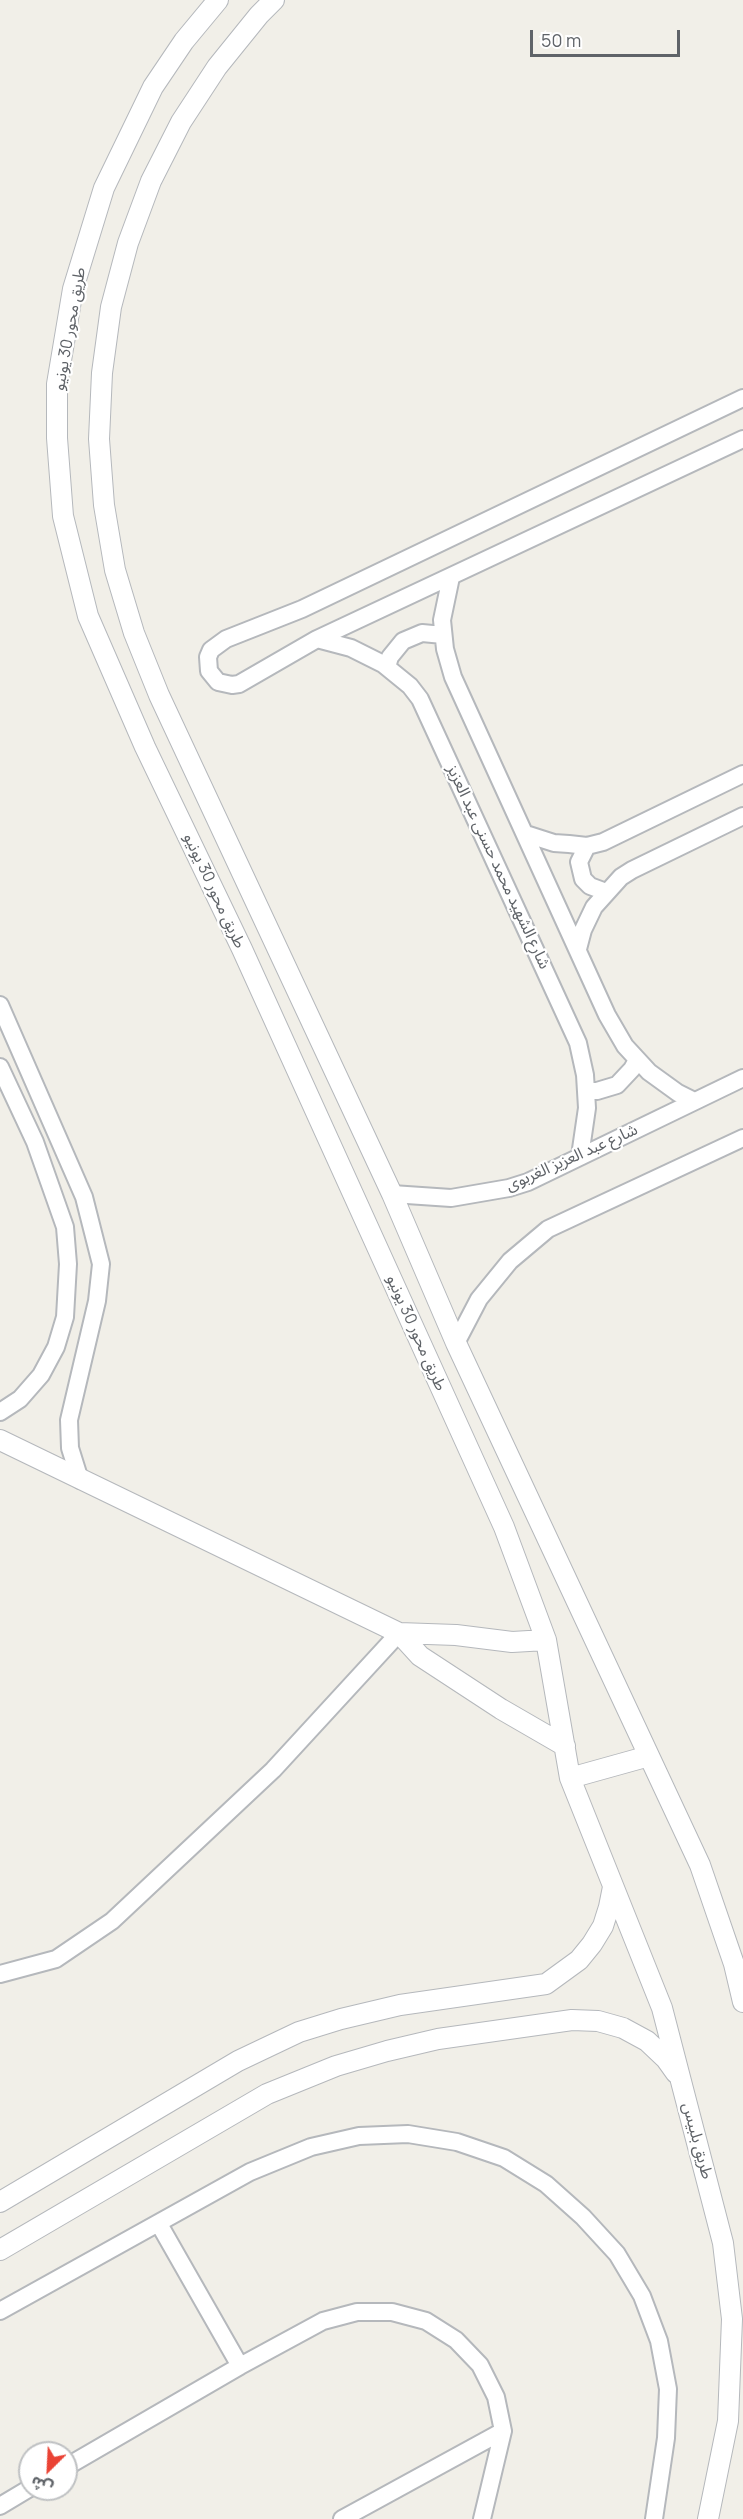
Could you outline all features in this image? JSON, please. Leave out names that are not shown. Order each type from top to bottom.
[{"type":"street","name":"طريق محور 30 يونيو","points":[[218,0],[184,41],[153,87],[104,188],[73,289],[57,384],[57,438],[63,516],[80,588],[97,636],[145,747],[242,950],[504,1527],[546,1640],[570,1778]]},
{"type":"street","name":"طريق محور 30 يونيو","points":[[274,0],[217,67],[181,122],[151,181],[128,243],[111,307],[102,373],[99,439],[104,505],[118,580],[134,633],[159,694],[392,1194],[456,1343],[649,1756]]},
{"type":"street","points":[[743,398],[302,609],[226,639],[211,650],[208,657],[209,671],[218,682],[239,684],[317,639],[743,440]]},
{"type":"street","points":[[451,577],[443,605],[443,635],[453,677],[615,1031],[637,1060],[663,1083],[694,1101]]},
{"type":"street","points":[[387,667],[396,648],[412,636],[432,632],[443,635]]},
{"type":"street","name":"شارع الشهيد محمد حسنى عبد العزيز","points":[[317,639],[351,648],[387,667],[410,686],[420,699],[572,1028],[582,1059],[587,1091],[586,1124],[580,1156]]},
{"type":"street","points":[[526,834],[554,843],[586,846],[614,838],[743,774]]},
{"type":"street","points":[[578,950],[588,918],[606,892],[632,870],[743,816]]},
{"type":"street","points":[[586,846],[579,862],[583,879],[590,886],[606,892]]},
{"type":"street","points":[[0,1005],[84,1197],[101,1264],[97,1301],[69,1420],[70,1448],[80,1480]]},
{"type":"street","points":[[587,1091],[597,1091],[617,1085],[637,1060]]},
{"type":"street","points":[[0,1067],[35,1142],[54,1195],[65,1227],[69,1264],[65,1317],[56,1347],[41,1375],[20,1399],[0,1412]]},
{"type":"street","name":"شارع عبد العزيز الغربوى","points":[[392,1194],[431,1198],[490,1193],[528,1182],[743,1078]]},
{"type":"street","points":[[456,1343],[479,1299],[510,1261],[548,1229],[743,1138]]},
{"type":"street","points":[[0,1440],[399,1633],[420,1656],[501,1709],[565,1746]]},
{"type":"street","points":[[0,1974],[56,1959],[112,1921],[273,1770],[399,1633],[456,1635],[512,1642],[546,1640]]},
{"type":"street","points":[[570,1778],[649,1756],[700,1865],[734,1964],[743,2002]]},
{"type":"street","name":"طريق بلبيس","points":[[570,1778],[662,2008],[723,2243],[737,2333],[729,2421],[708,2519]]},
{"type":"street","points":[[0,2202],[238,2061],[299,2032],[340,2019],[400,2006],[546,1984],[564,1973],[592,1944],[603,1926],[613,1887]]},
{"type":"street","points":[[0,2250],[267,2094],[336,2066],[387,2051],[438,2039],[572,2020],[598,2021],[624,2028],[647,2041],[666,2059],[681,2080]]},
{"type":"street","points":[[0,2311],[250,2172],[310,2147],[359,2136],[408,2134],[457,2142],[504,2158],[538,2179],[583,2217],[617,2254],[642,2295],[659,2341],[668,2389],[666,2438],[654,2519]]},
{"type":"street","points":[[159,2224],[240,2366]]},
{"type":"street","points":[[78,2460],[240,2366],[323,2321],[357,2312],[392,2312],[426,2321],[456,2340],[480,2365],[496,2397],[503,2431],[482,2519]]},
{"type":"street","points":[[342,2519],[503,2431]]},
{"type":"street","points":[[0,2506],[18,2495]]}]
